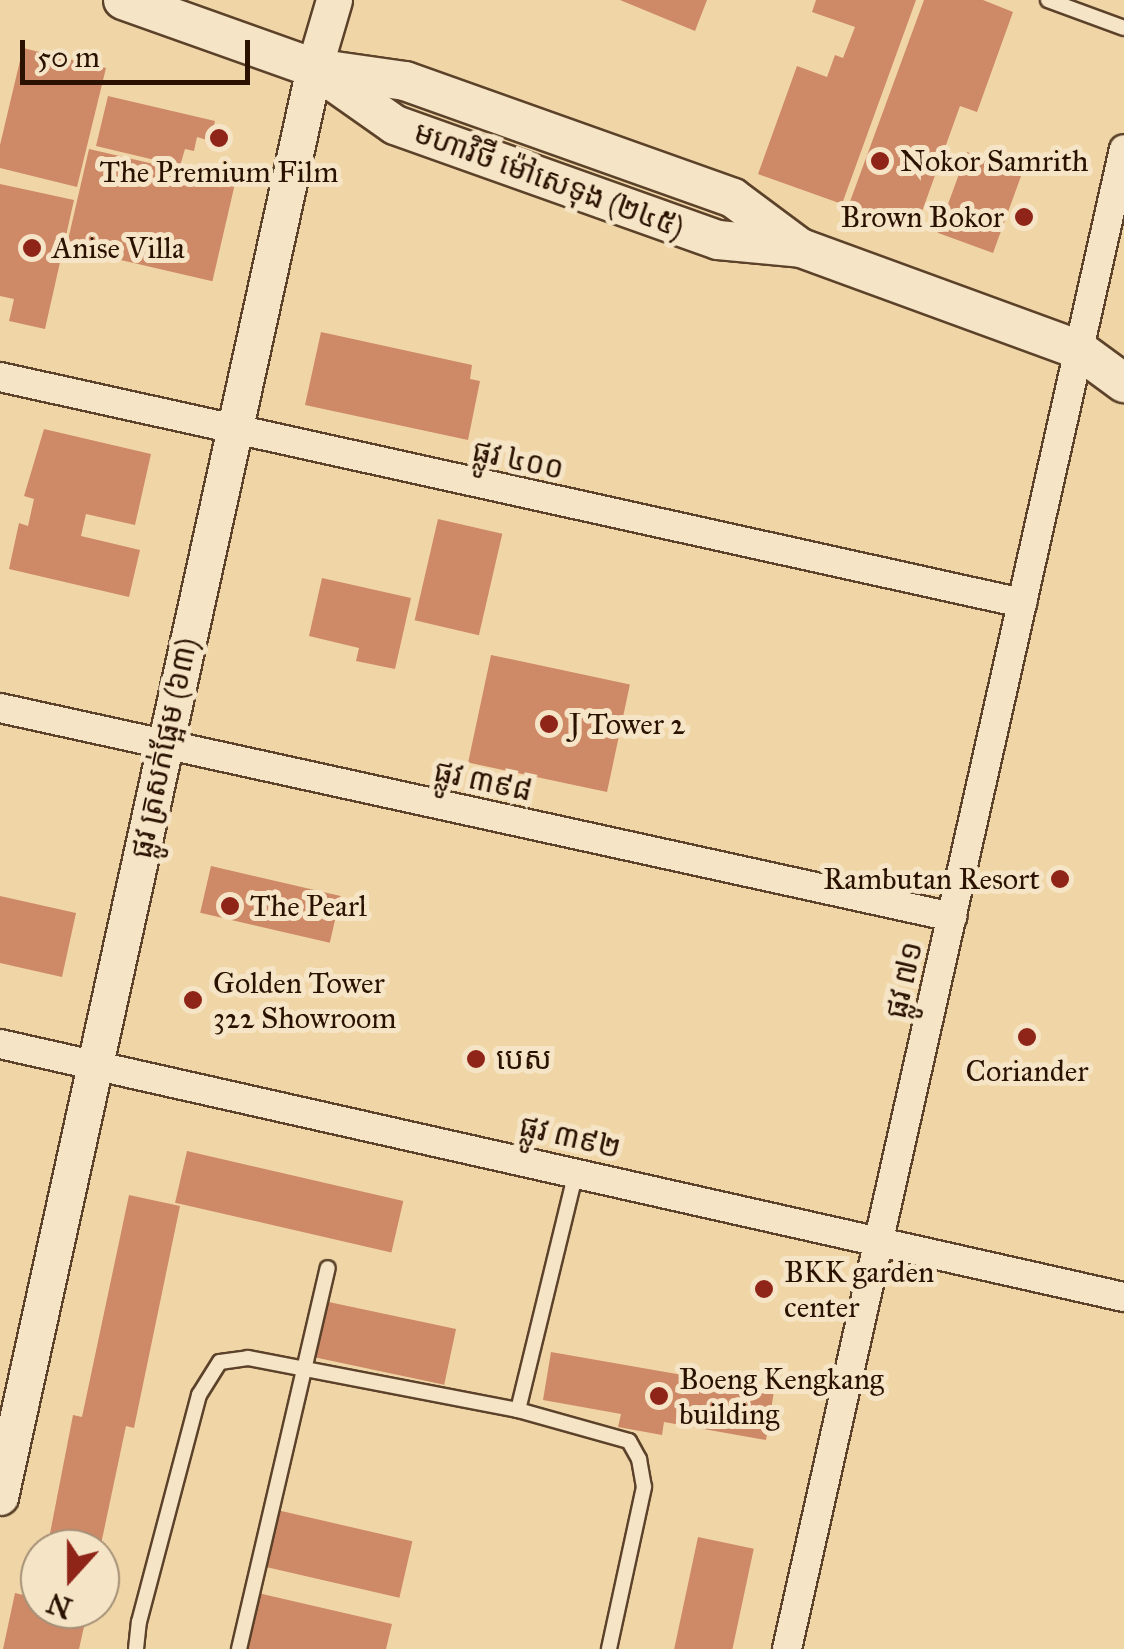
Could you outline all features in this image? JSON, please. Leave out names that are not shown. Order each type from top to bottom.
[{"type":"main road","name":"មហាវិថី ម៉ៅសេទុង (២៤៥)","points":[[123,0],[314,68],[405,82],[733,198],[801,248],[1079,350],[1124,384]]},
{"type":"main road","name":"មហាវិថី ម៉ៅសេទុង (២៤៥)","points":[[1079,350],[1124,350]]},
{"type":"street","name":"ផ្លូវ ត្រសក់ផ្អែម (៦៣)","points":[[0,1497],[5,1452],[314,68],[334,0]]},
{"type":"street","name":"ផ្លូវ ៧១","points":[[787,1649],[1124,150]]},
{"type":"street","name":"ផ្លូវ ៤០០","points":[[0,377],[1022,603]]},
{"type":"street","name":"ផ្លូវ ៣៩៨","points":[[0,708],[952,917]]},
{"type":"street","name":"ផ្លូវ ៣៩២","points":[[0,1044],[1124,1297]]},
{"type":"lane","points":[[1048,0],[1124,28]]},
{"type":"lane","points":[[518,1410],[576,1171]]},
{"type":"lane","points":[[238,1649],[328,1268]]},
{"type":"lane","points":[[136,1649],[139,1622],[198,1396],[220,1362],[248,1358],[518,1410],[629,1441],[639,1459],[644,1487],[609,1649]]},
{"type":"building","points":[[620,0],[707,0],[695,31]]},
{"type":"building","points":[[816,0],[916,0],[842,204],[758,174],[797,66],[827,77],[835,55],[843,58],[855,27],[812,12]]},
{"type":"building","points":[[924,0],[983,0],[1013,12],[977,112],[960,106],[915,231],[848,207]]},
{"type":"building","points":[[23,48],[106,68],[77,187],[0,168],[0,145]]},
{"type":"building","points":[[108,96],[215,121],[210,141],[197,137],[194,151],[185,149],[180,166],[96,146]]},
{"type":"building","points":[[89,149],[235,183],[212,281],[66,247]]},
{"type":"building","points":[[967,152],[1022,172],[993,253],[938,233]]},
{"type":"building","name":"Anise Villa","points":[[0,184],[74,200],[45,329],[9,321],[14,299],[0,296]]},
{"type":"building","points":[[321,332],[472,365],[470,379],[480,381],[468,440],[305,405]]},
{"type":"building","points":[[44,429],[151,454],[135,525],[86,514],[81,536],[140,550],[129,597],[9,569],[19,523],[28,526],[34,499],[24,496]]},
{"type":"building","points":[[438,519],[502,534],[479,635],[415,620]]},
{"type":"building","points":[[322,578],[411,598],[395,669],[356,661],[359,648],[309,636]]},
{"type":"building","name":"J Tower 2","points":[[491,655],[630,685],[607,792],[468,763]]},
{"type":"building","points":[[211,866],[341,896],[330,943],[200,913]]},
{"type":"building","points":[[0,896],[76,913],[62,977],[0,963]]},
{"type":"building","points":[[187,1151],[403,1201],[391,1253],[175,1203]]},
{"type":"building","points":[[129,1195],[180,1206],[134,1428],[126,1426],[104,1529],[51,1529],[73,1415],[82,1417]]},
{"type":"building","points":[[324,1301],[456,1329],[444,1385],[312,1357]]},
{"type":"building","name":"Boeng Kengkang building","points":[[551,1352],[774,1391],[766,1440],[664,1422],[662,1435],[618,1427],[621,1414],[543,1400]]},
{"type":"building","points":[[277,1510],[412,1541],[399,1598],[264,1567]]},
{"type":"building","points":[[698,1537],[754,1549],[732,1649],[674,1649]]},
{"type":"building","points":[[15,1593],[20,1594],[20,1629],[84,1629],[79,1649],[3,1649]]},
{"type":"building","points":[[258,1593],[392,1624],[386,1649],[245,1649]]},
{"type":"place","name":"The Premium Film","points":[[219,138]]},
{"type":"place","name":"Nokor Samrith","points":[[880,161]]},
{"type":"place","name":"Brown Bokor","points":[[1024,217]]},
{"type":"place","name":"Anise Villa","points":[[32,248]]},
{"type":"place","name":"J Tower 2","points":[[549,724]]},
{"type":"place","name":"Rambutan Resort","points":[[1060,879]]},
{"type":"place","name":"The Pearl","points":[[230,906]]},
{"type":"place","name":"Golden Tower 322 Showroom","points":[[193,1000]]},
{"type":"place","name":"Coriander","points":[[1027,1037]]},
{"type":"place","name":"បេស","points":[[476,1059]]},
{"type":"place","name":"BKK garden center","points":[[764,1289]]},
{"type":"place","name":"Boeng Kengkang building","points":[[659,1396]]}]
